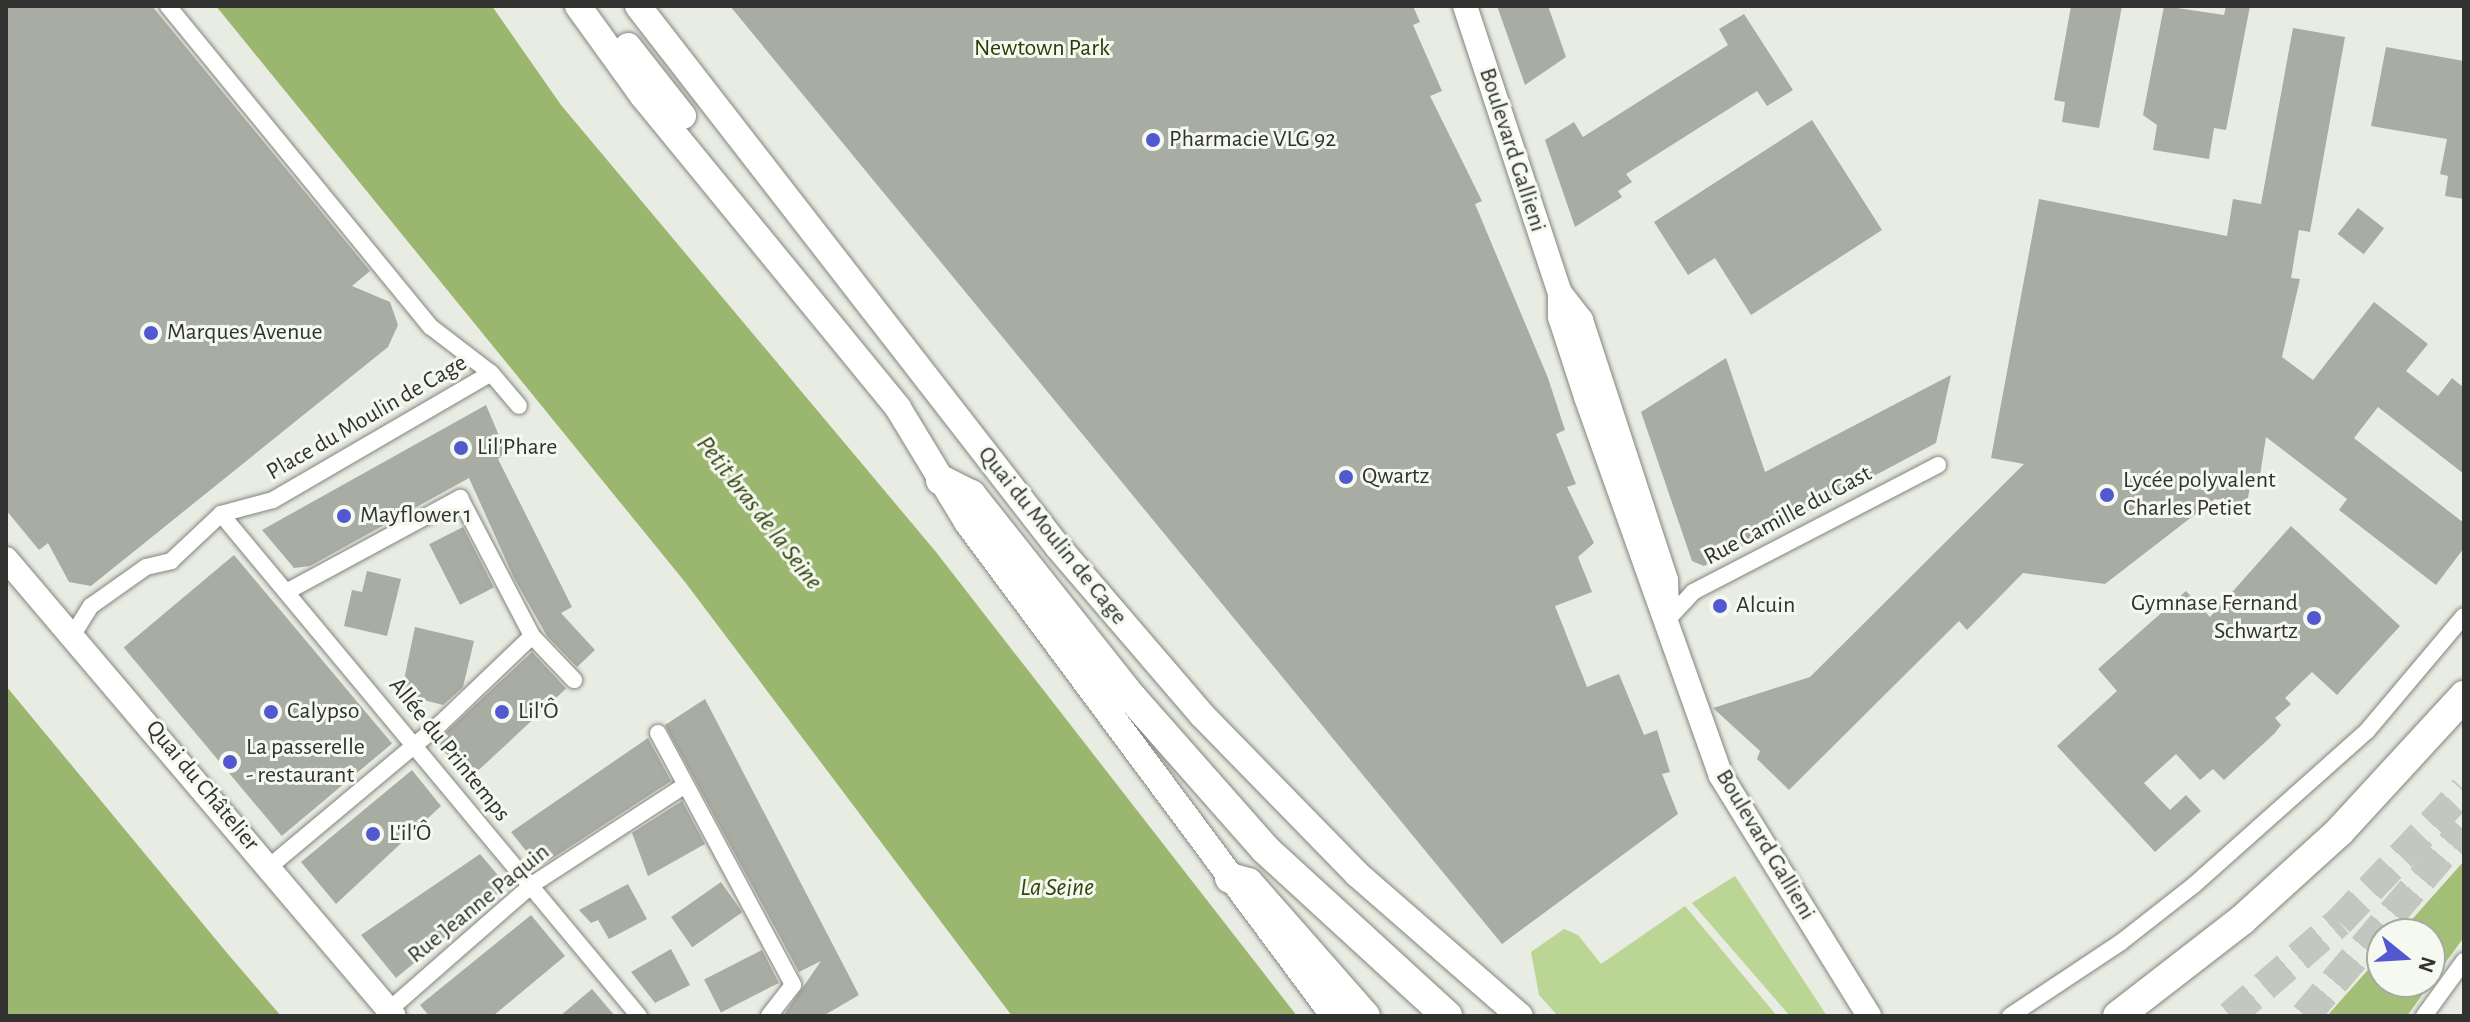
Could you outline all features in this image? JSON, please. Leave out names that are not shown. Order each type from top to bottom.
[{"type":"highway","points":[[941,480],[971,495],[1132,698],[1265,849],[1447,1016]]},
{"type":"highway","points":[[2118,1016],[2242,920],[2339,832],[2464,696]]},
{"type":"highway","points":[[1230,878],[1248,883],[1365,1016]]},
{"type":"main road","points":[[578,6],[643,96],[718,181],[898,408],[941,480],[1334,1016]]},
{"type":"main road","points":[[600,6],[714,156],[718,181]]},
{"type":"main road","name":"Boulevard Gallieni","points":[[1465,6],[1560,293],[1581,320],[1666,580],[1668,619],[1721,776],[1869,1016]]},
{"type":"main road","name":"Quai du Moulin de Cage","points":[[639,7],[1048,535],[1192,703],[1357,874],[1520,1016]]},
{"type":"main road","name":"Quai du Châtelier","points":[[6,559],[74,633],[391,1013]]},
{"type":"street","points":[[168,6],[431,327],[491,373],[519,406]]},
{"type":"street","name":"Place du Moulin de Cage","points":[[74,633],[91,606],[146,567],[171,561],[221,514],[273,500],[491,373]]},
{"type":"street","name":"Rue Camille du Gast","points":[[1668,619],[1693,592],[1938,465]]},
{"type":"street","points":[[288,591],[460,498],[532,636],[574,680]]},
{"type":"street","name":"Allée du Printemps","points":[[221,514],[414,743],[468,816],[533,884],[639,1016]]},
{"type":"street","points":[[2010,1016],[2120,943],[2217,864],[2367,731],[2464,616]]},
{"type":"street","points":[[269,867],[414,743],[532,636]]},
{"type":"street","points":[[658,733],[793,985],[769,1016]]},
{"type":"street","name":"Rue Jeanne Paquin","points":[[391,1013],[533,884],[684,786]]},
{"type":"street","points":[[2424,1016],[2464,961]]},
{"type":"shaded area","points":[[2464,861],[2464,937],[2446,962],[2446,918],[2413,918]]},
{"type":"shaded area","points":[[1735,876],[1827,1016],[1790,1016],[1692,903]]},
{"type":"shaded area","points":[[1685,906],[1777,1016],[1558,1016],[1539,995],[1531,952],[1564,929],[1578,935],[1601,964]]},
{"type":"shaded area","points":[[2366,972],[2366,998],[2420,998],[2407,1016],[2327,1016]]},
{"type":"water","name":"La Seine","points":[[216,6],[492,6],[561,105],[936,552],[1297,1016],[1012,1016],[685,582]]},
{"type":"water","points":[[6,686],[227,953],[281,1016],[6,1016]]},
{"type":"building","name":"Marques Avenue","points":[[6,6],[152,6],[370,271],[352,286],[390,302],[398,325],[388,347],[91,586],[69,582],[48,543],[39,550],[6,510]]},
{"type":"building","name":"Qwartz","points":[[730,6],[1413,6],[1420,22],[1413,25],[1442,91],[1430,96],[1482,201],[1475,204],[1548,378],[1565,430],[1556,434],[1576,484],[1567,487],[1594,543],[1578,557],[1592,592],[1555,606],[1587,687],[1619,674],[1644,735],[1657,730],[1670,772],[1662,774],[1678,814],[1502,944]]},
{"type":"building","points":[[1497,6],[1548,6],[1566,57],[1525,85]]},
{"type":"building","points":[[2071,6],[2122,6],[2099,128],[2062,122],[2065,102],[2054,100]]},
{"type":"building","points":[[2164,6],[2224,15],[2226,6],[2250,6],[2226,130],[2214,128],[2209,159],[2153,150],[2157,125],[2143,115]]},
{"type":"building","points":[[1744,14],[1793,90],[1767,106],[1757,91],[1626,174],[1632,182],[1618,191],[1622,197],[1575,227],[1545,140],[1574,122],[1583,137],[1728,45],[1719,29]]},
{"type":"building","name":"Lycée polyvalent Charles Petiet","points":[[2293,28],[2345,37],[2310,232],[2299,230],[2291,278],[2300,279],[2282,357],[2313,380],[2374,302],[2428,344],[2406,371],[2438,396],[2452,378],[2464,388],[2464,474],[2378,407],[2354,438],[2464,523],[2464,548],[2436,585],[2339,510],[2347,499],[2266,437],[2259,482],[2251,480],[2247,504],[2215,499],[2105,584],[2023,573],[1967,630],[1959,621],[1789,790],[1757,759],[1760,751],[1713,708],[1810,677],[2024,464],[1991,458],[2039,199],[2227,236],[2233,199],[2261,204]]},
{"type":"building","points":[[2386,47],[2464,61],[2464,199],[2445,196],[2448,176],[2440,174],[2447,139],[2371,126]]},
{"type":"building","points":[[1812,120],[1882,230],[1751,315],[1715,258],[1688,275],[1654,222]]},
{"type":"building","points":[[2358,208],[2384,228],[2364,254],[2338,234]]},
{"type":"building","points":[[1726,358],[1765,472],[1951,375],[1936,443],[1704,566],[1692,561],[1641,412]]},
{"type":"building","points":[[486,405],[506,452],[498,459],[572,607],[561,613],[595,650],[577,667],[547,636],[514,578],[469,478],[310,566],[294,568],[262,530]]},
{"type":"building","points":[[2291,526],[2400,626],[2337,695],[2312,672],[2285,698],[2291,704],[2275,718],[2281,725],[2275,733],[2224,780],[2213,769],[2200,780],[2176,754],[2144,783],[2170,810],[2186,795],[2201,811],[2155,852],[2057,746],[2117,691],[2098,669],[2186,591],[2210,617]]},
{"type":"building","points":[[463,527],[494,588],[460,605],[429,544]]},
{"type":"building","name":"Calypso","points":[[234,555],[392,743],[282,836],[124,648]]},
{"type":"building","points":[[367,571],[401,579],[387,636],[344,626],[352,590],[362,592]]},
{"type":"building","points":[[415,627],[474,641],[463,687],[443,705],[401,694]]},
{"type":"building","name":"Lil'Ô","points":[[532,652],[566,689],[470,779],[435,742]]},
{"type":"building","points":[[705,699],[859,995],[823,1016],[783,1016],[821,961],[799,972],[665,725]]},
{"type":"building","points":[[648,738],[671,781],[542,865],[535,862],[511,832]]},
{"type":"building","name":"L'il'Ô","points":[[412,770],[441,806],[336,904],[301,862]]},
{"type":"building","points":[[682,801],[705,844],[648,876],[632,833]]},
{"type":"building","points":[[480,854],[507,886],[396,978],[361,935]]},
{"type":"building","points":[[721,882],[742,912],[692,947],[671,917]]},
{"type":"building","points":[[628,884],[647,919],[609,939],[598,920],[591,923],[579,910]]},
{"type":"building","points":[[531,915],[565,956],[493,1016],[429,1016],[420,1005]]},
{"type":"building","points":[[671,949],[690,985],[655,1003],[631,972]]},
{"type":"building","points":[[762,950],[779,983],[721,1012],[704,980]]},
{"type":"building","points":[[592,989],[615,1016],[560,1016]]},
{"type":"tunnel","points":[[2230,1016],[2339,922],[2464,790]]},
{"type":"tunnel","points":[[2305,1016],[2464,829]]},
{"type":"place","name":"Pharmacie VLG 92","points":[[1153,140]]},
{"type":"place","name":"Marques Avenue","points":[[151,333]]},
{"type":"place","name":"Lil'Phare","points":[[461,448]]},
{"type":"place","name":"Qwartz","points":[[1346,477]]},
{"type":"place","name":"Lycée polyvalent Charles Petiet","points":[[2107,495]]},
{"type":"place","name":"Mayflower 1","points":[[344,516]]},
{"type":"place","name":"Alcuin","points":[[1720,606]]},
{"type":"place","name":"Gymnase Fernand Schwartz","points":[[2314,618]]},
{"type":"place","name":"Calypso","points":[[271,712]]},
{"type":"place","name":"Lil'Ô","points":[[502,712]]},
{"type":"place","name":"La passerelle - restaurant","points":[[230,762]]},
{"type":"place","name":"L'il'Ô","points":[[373,834]]},
{"type":"park label","name":"Newtown Park","points":[[1042,49]]},
{"type":"water label","name":"Petit bras de la Seine","points":[[759,513]]}]
